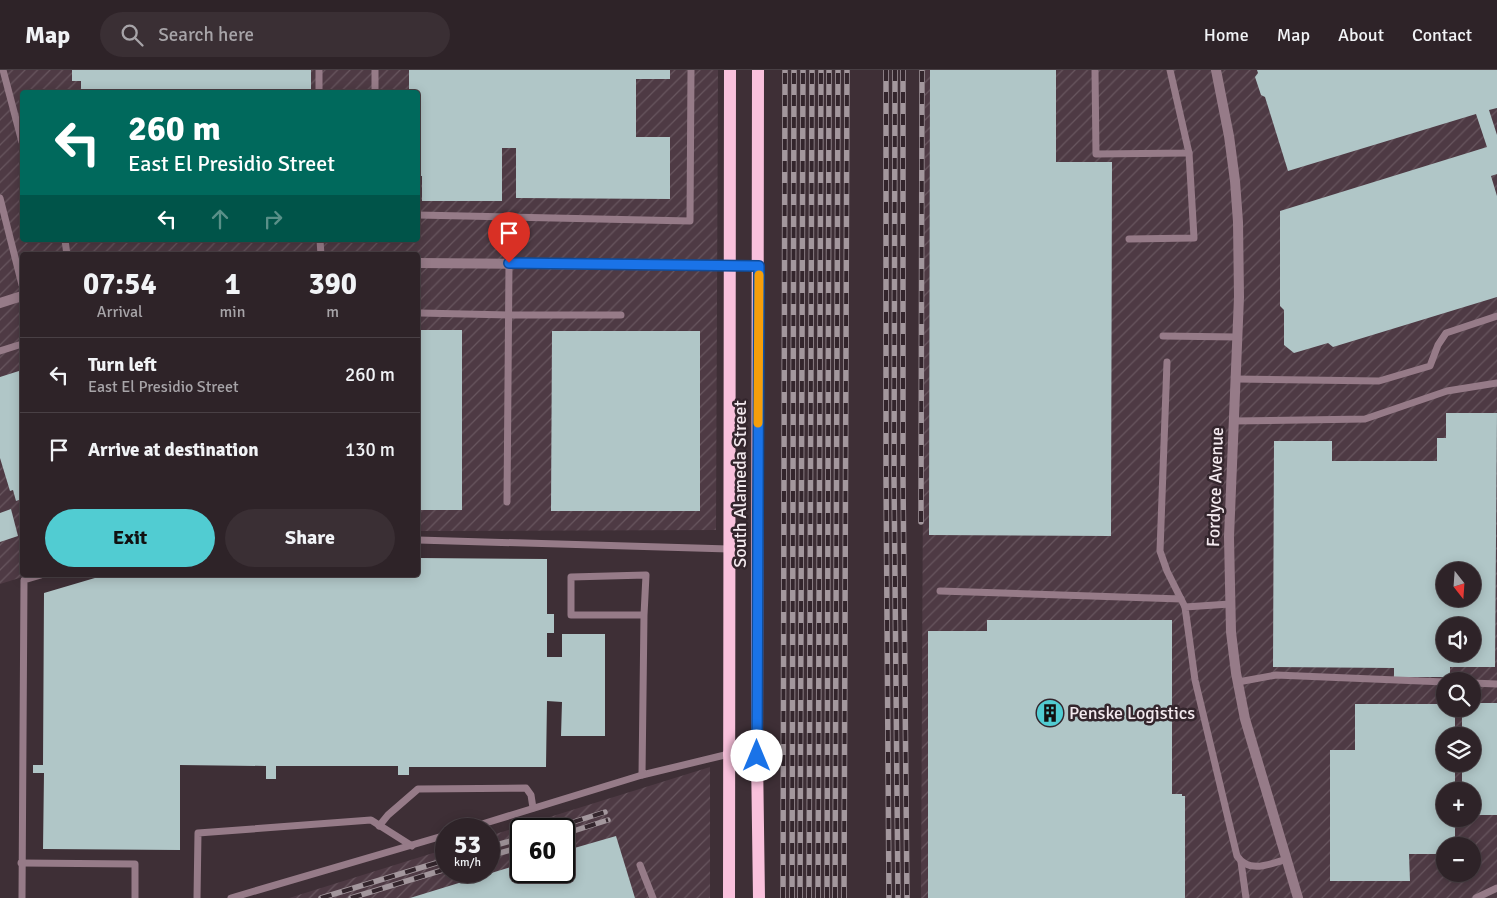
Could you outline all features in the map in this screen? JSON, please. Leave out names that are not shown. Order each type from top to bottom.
[{"type":"main road","name":"South Alameda Street","points":[[729,898],[730,70]]},
{"type":"main road","name":"South Alameda Street","points":[[758,70],[758,898]]},
{"type":"main road","points":[[729,754],[757,756]]},
{"type":"street","name":"Fordyce Avenue","points":[[1216,70],[1229,136],[1238,222],[1239,297],[1230,537],[1231,632],[1245,719],[1298,898]]},
{"type":"street","points":[[420,263],[759,266]]},
{"type":"street","points":[[0,302],[20,297]]},
{"type":"lane","points":[[3,70],[20,134]]},
{"type":"lane","points":[[320,70],[320,90]]},
{"type":"lane","points":[[374,70],[375,90]]},
{"type":"lane","points":[[420,216],[690,221],[691,70]]},
{"type":"lane","points":[[1095,70],[1096,154],[1189,153]]},
{"type":"lane","points":[[1129,239],[1194,238],[1189,153],[1170,70]]},
{"type":"lane","points":[[0,198],[20,277]]},
{"type":"lane","points":[[507,502],[509,263]]},
{"type":"lane","points":[[420,312],[509,315],[621,315]]},
{"type":"lane","points":[[1236,379],[1379,381],[1430,366],[1438,345],[1446,332],[1497,316]]},
{"type":"lane","points":[[1163,336],[1237,337]]},
{"type":"lane","points":[[0,351],[20,345]]},
{"type":"lane","points":[[1167,362],[1160,551],[1167,571],[1185,607],[1195,680],[1234,850],[1241,862],[1246,898]]},
{"type":"lane","points":[[1234,421],[1365,419],[1447,391],[1497,383]]},
{"type":"lane","points":[[420,540],[729,550]]},
{"type":"lane","points":[[642,775],[646,575],[571,577],[571,615],[644,614]]},
{"type":"lane","points":[[22,898],[24,580],[35,577]]},
{"type":"lane","points":[[940,591],[1181,599]]},
{"type":"lane","points":[[1185,607],[1230,604]]},
{"type":"lane","points":[[1238,682],[1276,675],[1436,682]]},
{"type":"lane","points":[[1481,683],[1497,684]]},
{"type":"lane","points":[[500,818],[642,775],[729,754]]},
{"type":"lane","points":[[379,826],[388,815],[418,789],[526,788],[531,796],[533,808]]},
{"type":"lane","points":[[197,898],[198,833],[371,820],[412,846]]},
{"type":"lane","points":[[231,898],[435,839]]},
{"type":"lane","points":[[1241,862],[1251,867],[1263,866],[1287,859]]},
{"type":"lane","points":[[22,863],[135,864],[136,898]]},
{"type":"lane","points":[[640,865],[653,898]]},
{"type":"lane","points":[[1476,898],[1497,888]]},
{"type":"shaded area","points":[[0,70],[718,70],[716,530],[420,531],[420,252],[20,252],[20,577],[23,577],[0,584]]},
{"type":"shaded area","points":[[925,70],[1497,70],[1497,898],[921,898]]},
{"type":"shaded area","points":[[710,767],[710,898],[289,898],[435,852],[435,883],[500,883],[500,833],[510,829],[510,883],[575,883],[575,818],[547,818]]},
{"type":"building","points":[[72,70],[311,70],[311,90],[81,90],[81,81],[72,81]]},
{"type":"building","points":[[409,70],[670,70],[670,79],[636,79],[636,137],[670,137],[670,199],[516,198],[516,148],[502,148],[502,201],[422,201],[422,176],[420,176],[420,90],[409,90]]},
{"type":"building","points":[[930,70],[1056,70],[1056,162],[1112,162],[1111,536],[929,535]]},
{"type":"building","points":[[1257,70],[1497,70],[1497,108],[1489,110],[1497,135],[1497,174],[1491,176],[1497,196],[1497,297],[1333,347],[1328,343],[1294,353],[1284,345],[1284,310],[1280,306],[1280,211],[1487,147],[1476,114],[1288,171],[1265,97],[1261,95],[1255,77],[1258,73]]},
{"type":"building","points":[[420,330],[462,330],[462,510],[420,510]]},
{"type":"building","points":[[552,331],[700,331],[700,511],[551,511]]},
{"type":"building","points":[[20,371],[20,500],[16,501],[13,490],[10,491],[0,458],[0,377]]},
{"type":"building","points":[[1446,413],[1497,413],[1495,667],[1450,667],[1450,672],[1436,672],[1436,677],[1394,677],[1394,668],[1273,667],[1274,441],[1332,441],[1332,461],[1437,461],[1437,438],[1446,438]]},
{"type":"building","points":[[11,509],[18,536],[0,542],[0,513]]},
{"type":"building","points":[[420,558],[547,559],[547,614],[554,614],[554,633],[547,633],[547,657],[562,657],[562,634],[605,634],[605,736],[561,736],[562,702],[547,701],[546,767],[409,767],[409,775],[398,775],[398,766],[276,766],[276,779],[266,779],[266,766],[180,765],[180,850],[43,849],[44,773],[33,773],[33,765],[43,765],[44,593],[98,577],[420,577]]},
{"type":"building","name":"Penske Logistics","points":[[987,620],[1172,620],[1172,794],[1182,794],[1182,796],[1185,796],[1185,898],[928,898],[928,631],[987,631]]},
{"type":"building","points":[[1481,703],[1497,703],[1497,815],[1481,815],[1481,782],[1462,782],[1462,772],[1481,772],[1481,727],[1462,727],[1462,717],[1481,717]]},
{"type":"building","points":[[1355,704],[1436,704],[1436,717],[1455,717],[1455,727],[1436,727],[1436,772],[1455,772],[1455,782],[1436,782],[1436,827],[1455,827],[1455,837],[1436,837],[1436,854],[1409,854],[1410,881],[1330,881],[1330,750],[1355,750]]},
{"type":"building","points":[[616,836],[635,898],[410,898],[459,883],[500,883],[500,870],[510,867],[510,883],[575,883],[575,848]]},
{"type":"railway","points":[[783,898],[785,70]]},
{"type":"railway","points":[[792,898],[794,70]]},
{"type":"railway","points":[[800,898],[803,70]]},
{"type":"railway","points":[[809,898],[812,70]]},
{"type":"railway","points":[[818,898],[821,70]]},
{"type":"railway","points":[[827,898],[829,70]]},
{"type":"railway","points":[[835,898],[838,70]]},
{"type":"railway","points":[[844,898],[847,70]]},
{"type":"railway","points":[[886,70],[889,898]]},
{"type":"railway","points":[[895,70],[894,477],[898,898]]},
{"type":"railway","points":[[903,70],[903,477],[907,898]]},
{"type":"railway","points":[[921,522],[922,70]]},
{"type":"railway","points":[[575,821],[605,812]]},
{"type":"railway","points":[[575,830],[608,820]]},
{"type":"railway","points":[[500,844],[510,841]]},
{"type":"railway","points":[[500,853],[510,850]]},
{"type":"railway","points":[[321,898],[435,863]]},
{"type":"railway","points":[[351,898],[435,872]]},
{"type":"slow traffic","points":[[758,423],[759,275]]},
{"type":"place","name":"Penske Logistics","points":[[1050,713]]},
{"type":"route","points":[[509,263],[759,266],[757,756]]}]
